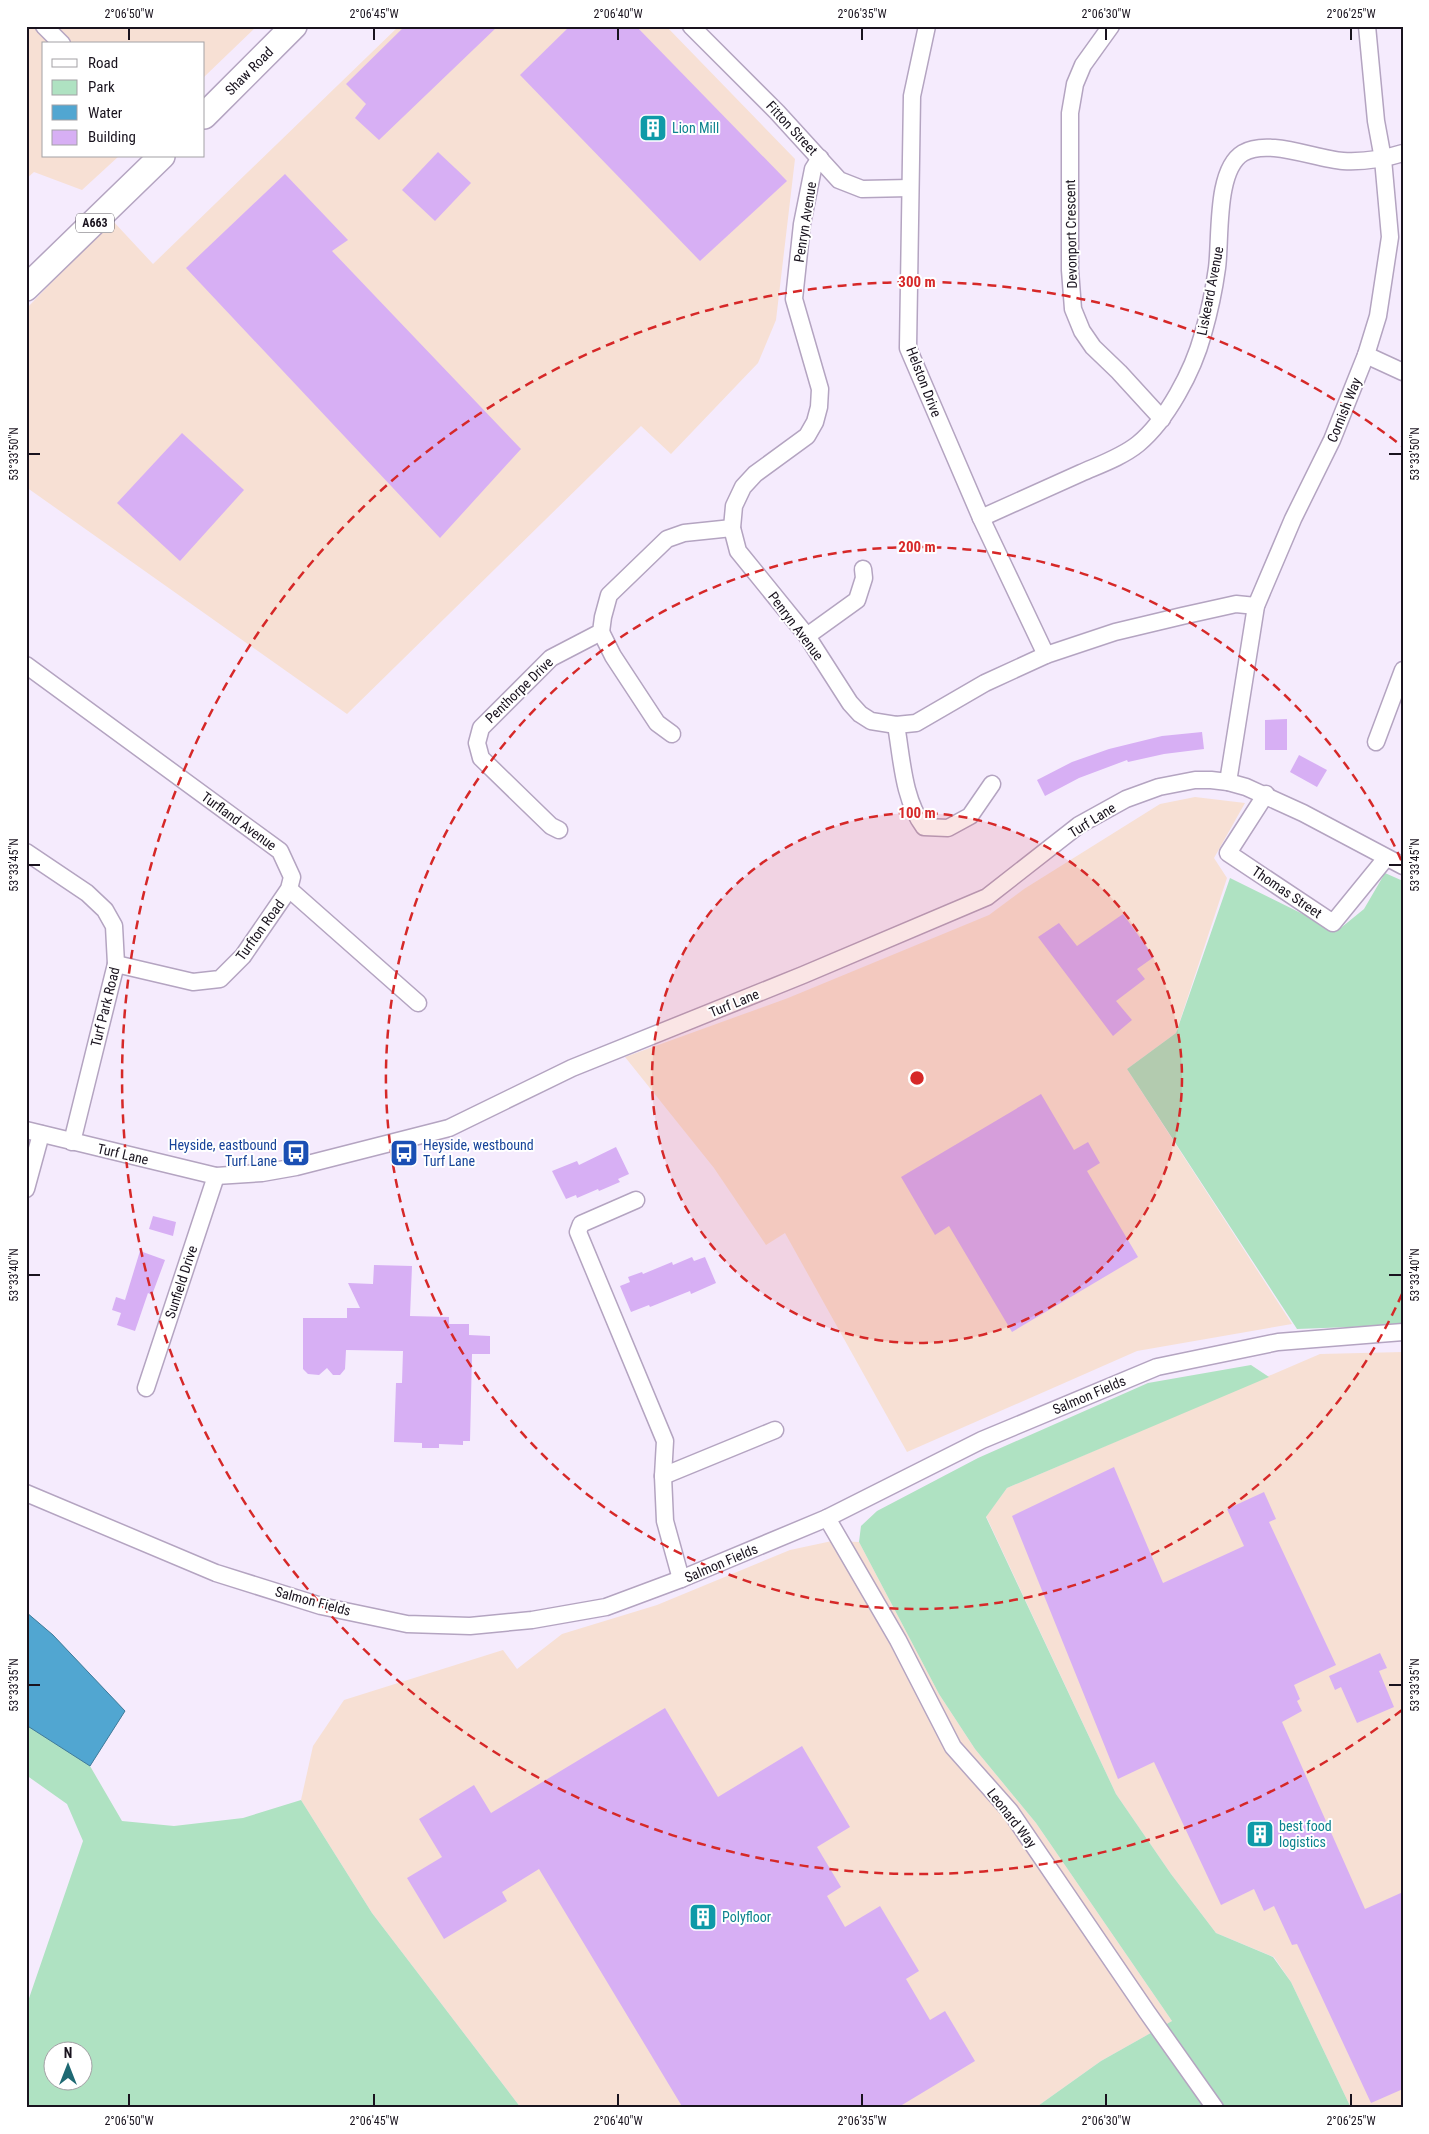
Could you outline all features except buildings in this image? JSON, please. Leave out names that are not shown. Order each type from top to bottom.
[{"type":"main road","name":"Shaw Road","points":[[205,115],[294,26]]},
{"type":"main road","name":"A663","points":[[26,288],[160,158]]},
{"type":"street","points":[[44,26],[60,42]]},
{"type":"street","name":"Fitton Street","points":[[692,26],[777,112],[839,180],[862,189],[910,188]]},
{"type":"street","name":"Helston Drive","points":[[928,26],[912,96],[908,348],[980,518],[1046,656]]},
{"type":"street","name":"Devonport Crescent","points":[[1111,26],[1083,65],[1075,84],[1071,105],[1070,270],[1073,309],[1082,331],[1093,348],[1119,372],[1162,419]]},
{"type":"street","name":"Cornish Way","points":[[1228,782],[1256,606],[1293,519],[1332,440],[1366,355],[1378,316],[1390,237],[1367,26]]},
{"type":"street","name":"Liskeard Avenue","points":[[980,518],[1108,461],[1137,445],[1162,419],[1188,371],[1203,335],[1217,268],[1223,195],[1232,163],[1245,152],[1259,148],[1343,161],[1383,159]]},
{"type":"street","points":[[1383,159],[1403,154]]},
{"type":"street","name":"Penryn Avenue","points":[[820,158],[814,169],[802,224],[794,299],[820,389],[819,407],[815,422],[807,436],[755,474],[743,487],[734,506],[732,528],[738,551],[807,636],[850,703],[871,721],[896,726],[916,723],[984,683],[1046,656],[1115,632],[1236,604],[1256,606]]},
{"type":"street","points":[[1366,355],[1403,372]]},
{"type":"street","points":[[672,734],[657,723],[613,656],[601,632],[609,595],[667,538],[684,533],[732,528]]},
{"type":"street","points":[[807,636],[857,600],[864,578],[863,569]]},
{"type":"street","name":"Penthorpe Drive","points":[[559,830],[551,826],[481,758],[476,743],[477,735],[481,728],[551,658],[601,632]]},
{"type":"street","name":"Turfland Avenue","points":[[26,665],[280,851],[292,877],[289,889]]},
{"type":"street","points":[[1376,742],[1403,670]]},
{"type":"street","points":[[896,726],[906,786],[916,816],[924,827],[948,828],[970,816],[992,784]]},
{"type":"street","name":"Turf Lane","points":[[34,1132],[216,1176],[262,1173],[296,1167],[449,1128],[572,1068],[884,942],[987,897],[1079,825],[1126,799],[1159,787],[1195,780],[1228,782],[1266,794],[1403,866]]},
{"type":"street","name":"Thomas Street","points":[[1266,794],[1228,853],[1332,923],[1386,858]]},
{"type":"street","name":"Turf Park Road","points":[[26,852],[87,893],[105,910],[114,926],[116,964],[72,1142]]},
{"type":"street","points":[[289,889],[418,1002]]},
{"type":"street","name":"Turfton Road","points":[[116,964],[193,982],[220,979],[243,956],[289,889]]},
{"type":"street","points":[[26,1188],[34,1132]]},
{"type":"street","name":"Sunfield Drive","points":[[146,1388],[216,1176]]},
{"type":"street","points":[[636,1200],[581,1224],[578,1232],[664,1441],[665,1521],[681,1579]]},
{"type":"street","name":"Salmon Fields","points":[[26,1493],[216,1573],[321,1606],[407,1624],[470,1626],[532,1620],[606,1606],[681,1579],[827,1518],[982,1440],[1157,1367],[1278,1342],[1403,1332]]},
{"type":"street","points":[[663,1476],[775,1430]]},
{"type":"street","name":"Leonard Way","points":[[827,1518],[898,1640],[953,1747],[1010,1811],[1215,2108]]},
{"type":"shaded area","points":[[26,26],[257,26],[205,76],[205,42],[42,42],[42,158],[117,158],[82,190],[34,172],[26,179]]},
{"type":"shaded area","points":[[399,26],[666,26],[795,159],[776,320],[758,363],[671,454],[641,426],[347,714],[26,487],[26,309],[112,220],[153,264]]},
{"type":"shaded area","points":[[1195,797],[1245,803],[1214,858],[1227,878],[1176,1033],[1127,1069],[1292,1324],[1137,1351],[907,1452],[785,1233],[766,1245],[714,1168],[625,1057],[788,998],[989,915],[1024,889],[1160,804]]},
{"type":"shaded area","points":[[1403,1352],[1403,2108],[1351,2108],[1291,1982],[1274,1957],[1216,1933],[1171,1874],[1116,1794],[986,1516],[1007,1488],[1320,1354]]},
{"type":"shaded area","points":[[832,1541],[859,1542],[939,1694],[975,1749],[1036,1823],[1172,2021],[1101,2061],[1035,2108],[521,2108],[372,1913],[301,1800],[313,1746],[344,1700],[503,1650],[517,1669],[562,1634],[657,1605],[790,1550]]},
{"type":"green space","points":[[1385,873],[1403,881],[1403,1325],[1297,1329],[1127,1069],[1176,1033],[1230,878],[1337,931],[1364,909]]},
{"type":"green space","points":[[1251,1365],[1269,1377],[1007,1488],[986,1517],[1116,1794],[1171,1874],[1216,1933],[1273,1957],[1291,1982],[1351,2108],[1035,2108],[1101,2061],[1172,2021],[1036,1823],[975,1749],[939,1694],[859,1542],[861,1526],[877,1511],[978,1458],[1148,1383]]},
{"type":"green space","points":[[26,1612],[53,1635],[125,1711],[90,1766],[122,1821],[174,1826],[243,1818],[301,1800],[372,1913],[521,2108],[26,2108],[26,2007],[83,1841],[67,1804],[26,1775]]},
{"type":"water","points":[[26,1612],[53,1635],[125,1711],[90,1766],[26,1725]]},
{"type":"place","name":"Lion Mill","points":[[653,128]]},
{"type":"place","name":"Heyside, eastbound Turf Lane","points":[[296,1153]]},
{"type":"place","name":"Heyside, westbound Turf Lane","points":[[404,1153]]},
{"type":"place","name":"best food logistics","points":[[1260,1834]]},
{"type":"place","name":"Polyfloor","points":[[703,1917]]}]
